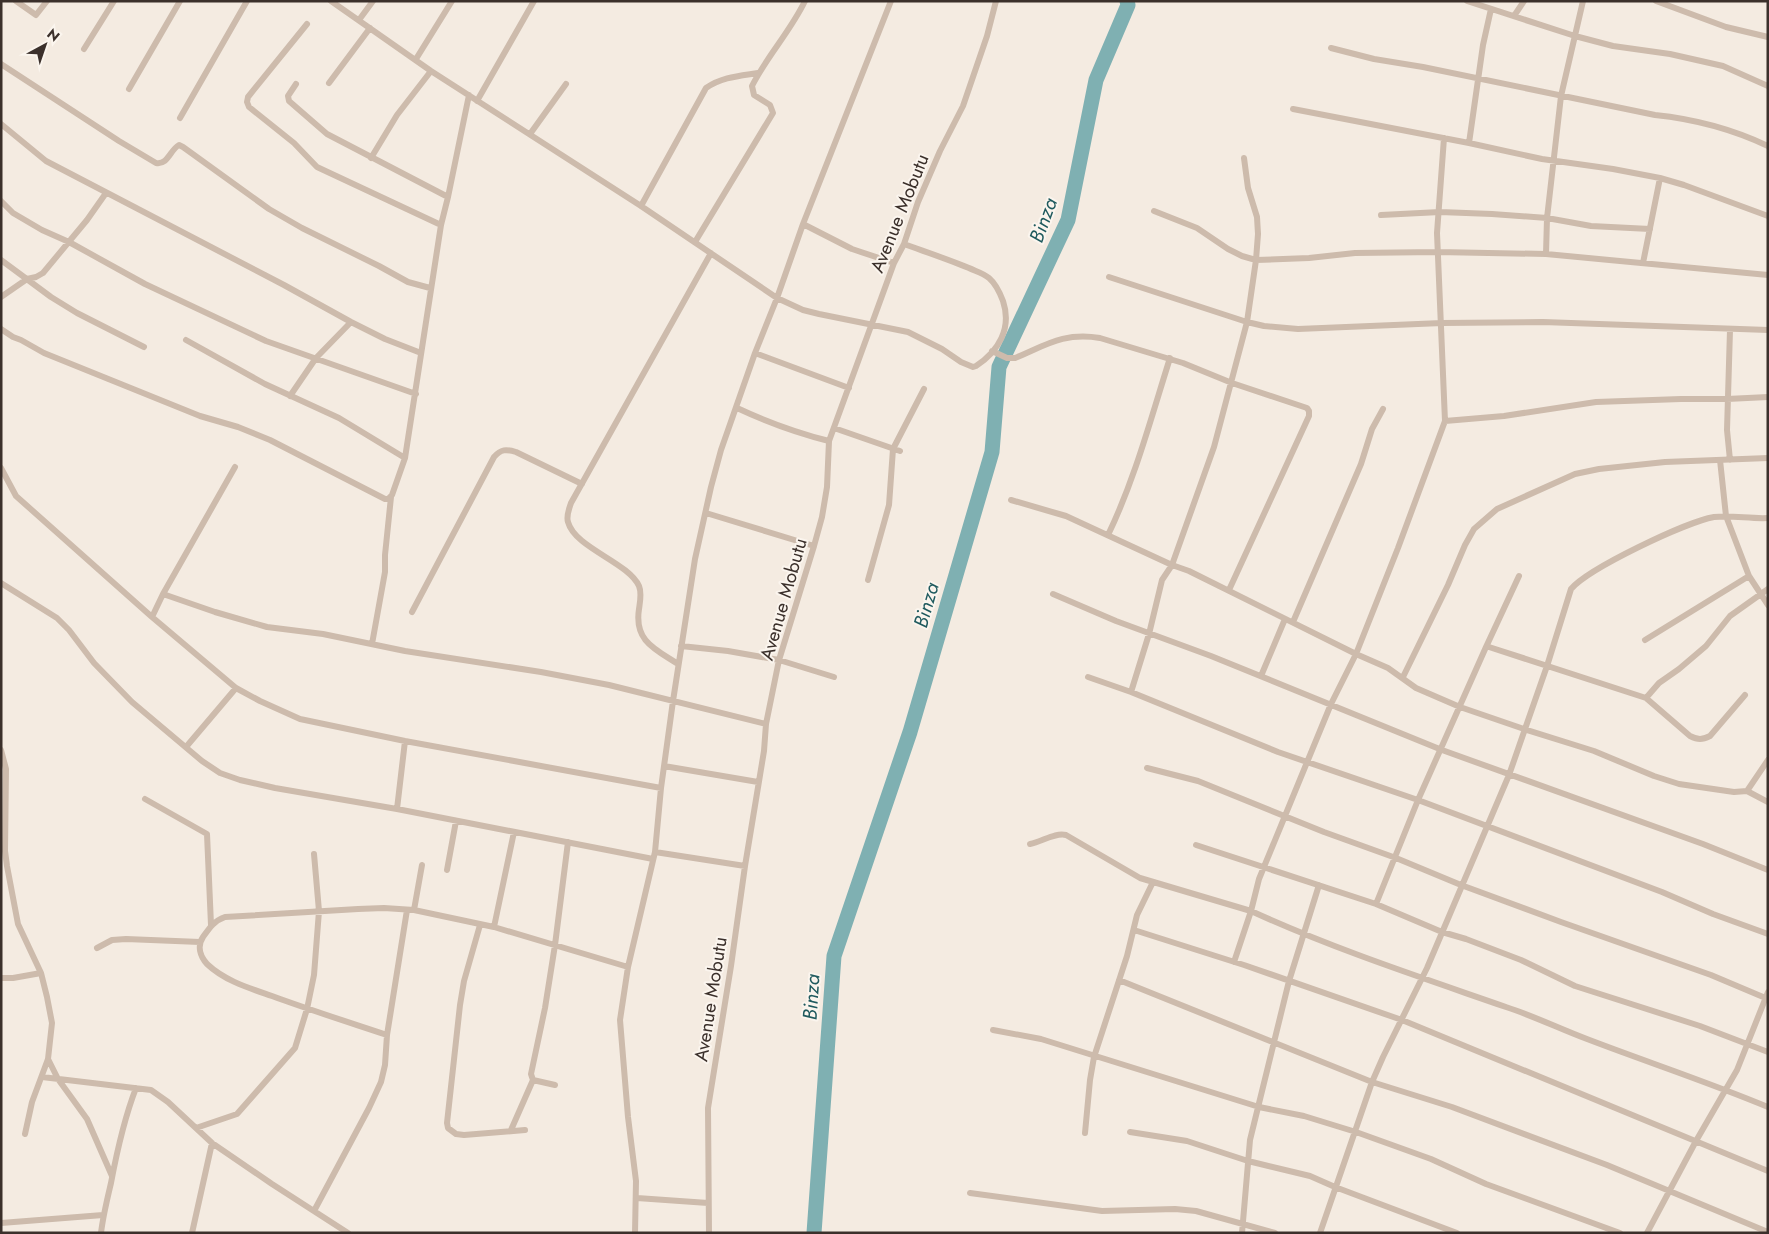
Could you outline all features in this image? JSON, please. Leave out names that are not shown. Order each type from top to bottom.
[{"type":"street","points":[[16,1],[36,15],[47,1]]},
{"type":"street","points":[[84,49],[114,1]]},
{"type":"street","points":[[129,89],[180,1]]},
{"type":"street","points":[[180,118],[248,1]]},
{"type":"street","points":[[331,1],[431,71],[641,206],[777,298],[803,310],[908,332],[922,338],[967,365],[976,366],[994,353],[1006,327],[1004,305],[996,285],[980,273],[943,257],[904,244]]},
{"type":"street","points":[[359,20],[374,1]]},
{"type":"street","points":[[416,59],[452,1]]},
{"type":"street","points":[[477,100],[534,1]]},
{"type":"street","points":[[695,242],[773,113],[770,106],[754,95],[752,86],[805,1]]},
{"type":"street","points":[[635,1233],[637,1198],[620,1020],[628,967],[655,852],[664,766],[695,559],[721,450],[755,353],[803,224],[891,1]]},
{"type":"street","name":"Avenue Mobutu","points":[[709,1233],[708,1108],[764,751],[766,724],[779,660],[814,546],[825,501],[829,441],[894,264],[904,244],[918,202],[969,90],[987,36],[996,1]]},
{"type":"street","points":[[1467,1],[1575,36],[1614,46],[1670,54],[1723,66],[1768,86]]},
{"type":"street","points":[[1514,16],[1524,1]]},
{"type":"street","points":[[1546,254],[1547,218],[1561,96],[1584,1]]},
{"type":"street","points":[[1656,1],[1726,27],[1768,37]]},
{"type":"street","points":[[1469,143],[1483,45],[1491,9]]},
{"type":"street","points":[[307,24],[248,97],[247,102],[250,107],[294,143],[317,167],[441,225]]},
{"type":"street","points":[[329,83],[370,28]]},
{"type":"street","points":[[1331,48],[1374,59],[1424,67],[1655,115],[1680,117],[1747,136],[1768,146]]},
{"type":"street","points":[[1,64],[119,141],[156,162],[160,164],[165,162],[175,148],[183,147],[302,228],[408,282],[430,288]]},
{"type":"street","points":[[371,158],[397,115],[431,71]]},
{"type":"street","points":[[641,206],[706,88],[717,81],[730,77],[758,74]]},
{"type":"street","points":[[296,84],[288,96],[289,101],[327,134],[448,197]]},
{"type":"street","points":[[530,134],[566,84]]},
{"type":"street","points":[[372,644],[385,572],[391,497],[405,458],[441,225],[469,95]]},
{"type":"street","points":[[1292,109],[1553,160],[1660,178],[1768,216]]},
{"type":"street","points":[[1,124],[46,161],[284,284],[351,322],[385,339],[420,353]]},
{"type":"street","points":[[1234,962],[1264,868],[1306,762],[1331,704],[1356,654],[1445,421],[1438,252],[1444,138]]},
{"type":"street","points":[[1130,692],[1162,580],[1172,565],[1214,447],[1247,322],[1256,260],[1257,218],[1248,188],[1244,158]]},
{"type":"street","points":[[1643,264],[1660,178]]},
{"type":"street","points":[[1,298],[27,279],[40,275],[87,220],[106,193]]},
{"type":"street","points":[[1,201],[13,213],[42,230],[69,242],[145,284],[237,328],[308,357],[316,358],[416,394]]},
{"type":"street","points":[[1154,211],[1197,228],[1242,256],[1256,260],[1309,258],[1355,253],[1546,254],[1768,275]]},
{"type":"street","points":[[1381,215],[1440,212],[1492,214],[1547,218],[1591,226],[1650,229]]},
{"type":"street","points":[[803,224],[852,249],[894,264]]},
{"type":"street","points":[[678,664],[650,646],[642,637],[637,618],[641,592],[635,579],[586,543],[572,529],[568,521],[568,513],[571,503],[711,253]]},
{"type":"street","points":[[1,260],[51,297],[77,313],[144,347]]},
{"type":"street","points":[[1109,277],[1264,326],[1316,330],[1442,323],[1543,322],[1768,330]]},
{"type":"street","points":[[290,396],[316,358],[351,322]]},
{"type":"street","points":[[1,329],[44,353],[200,416],[238,426],[270,440],[385,499],[391,497]]},
{"type":"street","points":[[1730,330],[1727,430],[1730,460]]},
{"type":"street","points":[[994,353],[1007,358],[1015,358],[1062,338],[1080,336],[1100,338],[1170,358],[1202,369],[1232,383],[1307,408],[1310,413],[1229,590]]},
{"type":"street","points":[[186,340],[265,384],[339,418],[405,458]]},
{"type":"street","points":[[755,353],[849,388]]},
{"type":"street","points":[[1108,535],[1132,480],[1170,358]]},
{"type":"street","points":[[868,580],[888,505],[897,450],[924,389]]},
{"type":"street","points":[[1445,421],[1504,416],[1596,402],[1768,397]]},
{"type":"street","points":[[737,408],[765,421],[829,441]]},
{"type":"street","points":[[1293,622],[1361,464],[1372,429],[1383,409]]},
{"type":"street","points":[[834,428],[897,450]]},
{"type":"street","points":[[412,612],[494,458],[499,452],[507,449],[516,452],[582,484]]},
{"type":"street","points":[[1403,677],[1448,585],[1465,545],[1474,529],[1497,509],[1575,474],[1599,469],[1656,462],[1768,458]]},
{"type":"street","points":[[1720,460],[1726,516],[1749,576],[1768,605]]},
{"type":"street","points":[[152,617],[163,594],[235,467]]},
{"type":"street","points":[[1,468],[16,496],[152,617],[236,688],[260,701],[300,719],[406,741],[661,788]]},
{"type":"street","points":[[1011,500],[1066,516],[1172,565],[1189,570],[1356,654],[1388,668],[1416,688],[1460,707],[1594,750],[1654,776],[1679,784],[1734,792],[1747,791],[1768,802]]},
{"type":"street","points":[[706,513],[814,546]]},
{"type":"street","points":[[1320,1233],[1372,1082],[1422,978],[1510,775],[1569,596],[1576,583],[1625,554],[1693,522],[1726,516],[1768,518]]},
{"type":"street","points":[[1376,904],[1418,800],[1519,576]]},
{"type":"street","points":[[1645,640],[1749,576]]},
{"type":"street","points":[[1,583],[57,618],[74,636],[94,663],[132,702],[202,761],[220,773],[275,788],[653,859]]},
{"type":"street","points":[[1646,698],[1659,683],[1706,646],[1730,616],[1768,589]]},
{"type":"street","points":[[163,594],[232,618],[267,626],[323,634],[439,658],[541,672],[609,685],[766,724]]},
{"type":"street","points":[[1053,594],[1148,634],[1211,656],[1442,750],[1703,844],[1768,870]]},
{"type":"street","points":[[1261,676],[1285,619]]},
{"type":"street","points":[[681,646],[728,651],[779,660],[834,677]]},
{"type":"street","points":[[1486,647],[1488,646],[1646,698],[1690,736],[1697,739],[1704,739],[1710,736],[1745,695]]},
{"type":"street","points":[[1088,676],[1260,745],[1488,826],[1768,934]]},
{"type":"street","points":[[186,747],[236,688]]},
{"type":"street","points":[[397,810],[406,741]]},
{"type":"street","points":[[1,750],[6,769],[4,791],[5,851],[18,924],[40,973],[48,997],[52,1023],[48,1059],[32,1102],[25,1134]]},
{"type":"street","points":[[1747,791],[1768,760]]},
{"type":"street","points":[[664,766],[758,782]]},
{"type":"street","points":[[1147,768],[1198,781],[1396,858],[1461,886],[1711,975],[1767,997],[1738,1070],[1696,1141],[1647,1233]]},
{"type":"street","points":[[145,799],[207,834],[211,925]]},
{"type":"street","points":[[447,870],[456,821]]},
{"type":"street","points":[[494,927],[514,832]]},
{"type":"street","points":[[1030,844],[1058,835],[1066,835],[1124,869],[1153,882],[1251,911],[1303,934],[1532,1016],[1768,1107]]},
{"type":"street","points":[[511,1130],[533,1080],[531,1074],[545,1008],[568,842]]},
{"type":"street","points":[[1196,845],[1376,904],[1442,932],[1521,960],[1575,986],[1700,1026],[1768,1052]]},
{"type":"street","points":[[655,852],[745,866]]},
{"type":"street","points":[[196,1128],[237,1114],[295,1048],[307,1008],[314,975],[319,911],[314,854]]},
{"type":"street","points":[[314,1211],[369,1108],[380,1082],[385,1065],[387,1035],[410,910],[422,865]]},
{"type":"street","points":[[1085,1133],[1094,1056],[1138,915],[1153,882]]},
{"type":"street","points":[[1242,1233],[1250,1140],[1289,981],[1319,885]]},
{"type":"street","points":[[387,1035],[233,981],[206,962],[200,952],[200,942],[211,925],[226,917],[384,908],[410,910],[494,927],[628,967]]},
{"type":"street","points":[[480,925],[464,981],[447,1123],[450,1132],[456,1134],[483,1134],[524,1130]]},
{"type":"street","points":[[1134,930],[1402,1020],[1768,1171]]},
{"type":"street","points":[[97,948],[112,940],[126,939],[200,942]]},
{"type":"street","points":[[1,978],[13,978],[40,973]]},
{"type":"street","points":[[1119,980],[1372,1082],[1452,1106],[1607,1165],[1766,1230]]},
{"type":"street","points":[[993,1030],[1041,1040],[1259,1107],[1304,1116],[1356,1132],[1431,1159],[1486,1184],[1620,1233]]},
{"type":"street","points":[[48,1059],[58,1079],[87,1118],[112,1176]]},
{"type":"street","points":[[42,1077],[151,1090],[212,1143],[348,1233]]},
{"type":"street","points":[[533,1080],[555,1085]]},
{"type":"street","points":[[101,1233],[103,1215],[128,1109],[136,1088]]},
{"type":"street","points":[[1130,1132],[1188,1141],[1248,1161],[1310,1176],[1457,1233]]},
{"type":"street","points":[[192,1233],[212,1143]]},
{"type":"street","points":[[970,1192],[1102,1211],[1175,1209],[1196,1211],[1275,1233]]},
{"type":"street","points":[[637,1198],[708,1203]]},
{"type":"street","points":[[1,1223],[103,1215]]},
{"type":"waterway","name":"Binza","points":[[814,1233],[834,956],[910,732],[992,452],[999,367],[1068,220],[1096,80],[1128,5],[1127,1]]}]
